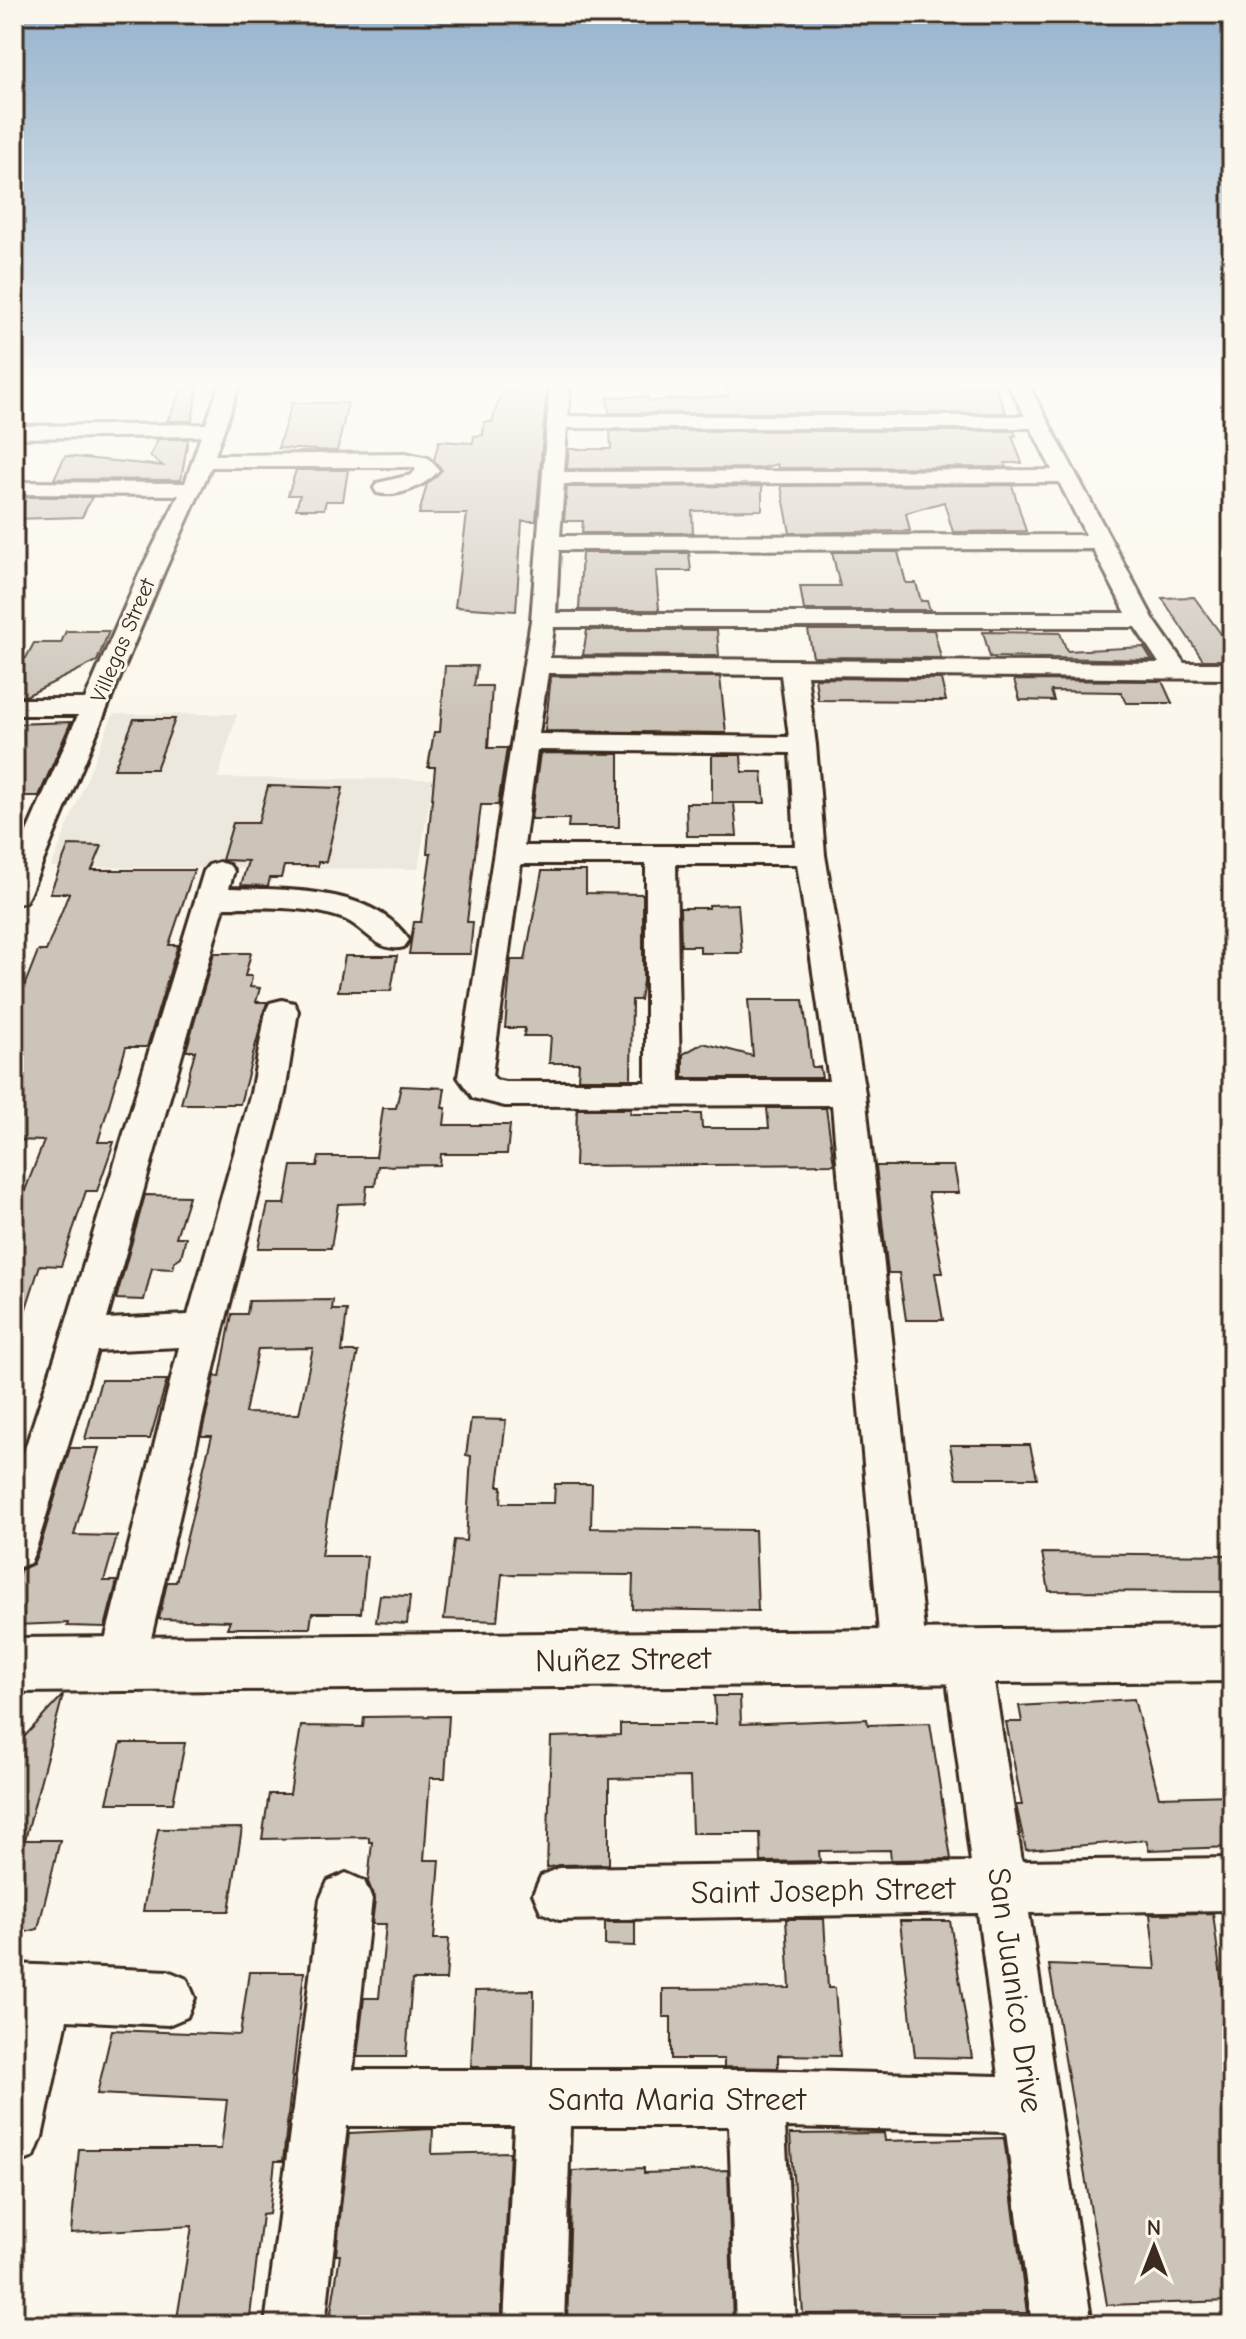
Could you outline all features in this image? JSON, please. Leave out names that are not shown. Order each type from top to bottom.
[{"type":"street","name":"Villegas Street","points":[[14,895],[152,572],[190,495]]},
{"type":"street","points":[[551,495],[543,620],[475,1077],[478,1085],[493,1093],[505,1094],[848,1093]]},
{"type":"street","points":[[1077,495],[1142,620],[1177,671]]},
{"type":"street","points":[[549,543],[1102,542]]},
{"type":"street","points":[[543,620],[1142,620]]},
{"type":"street","points":[[535,665],[1232,671]]},
{"type":"street","points":[[793,669],[803,745],[810,855],[848,1093],[904,1656]]},
{"type":"street","points":[[14,707],[94,707]]},
{"type":"street","points":[[525,742],[803,745]]},
{"type":"street","points":[[507,855],[810,855]]},
{"type":"street","points":[[661,856],[663,1094]]},
{"type":"street","points":[[14,1549],[82,1336],[215,884],[335,908],[370,921],[393,940]]},
{"type":"street","points":[[122,1664],[203,1330],[268,1093],[282,1011]]},
{"type":"street","points":[[82,1336],[203,1330]]},
{"type":"street","name":"Nuñez Street","points":[[14,1665],[1232,1654]]},
{"type":"street","name":"San Juanico Drive","points":[[967,1656],[1062,2325]]},
{"type":"street","name":"Saint Joseph Street","points":[[559,1894],[1001,1887],[1230,1893]]},
{"type":"street","points":[[295,2325],[346,1899]]},
{"type":"street","points":[[14,2137],[31,1991],[168,1998]]},
{"type":"street","name":"Santa Maria Street","points":[[323,2098],[756,2098],[1032,2105]]},
{"type":"street","points":[[534,2325],[543,2098]]},
{"type":"street","points":[[756,2098],[766,2325]]},
{"type":"shaded area","points":[[113,714],[237,714],[218,778],[433,779],[418,869],[51,867]]},
{"type":"building","points":[[300,495],[344,495],[343,501],[326,501],[324,509],[296,509]]},
{"type":"building","points":[[424,495],[538,495],[536,521],[522,521],[516,611],[455,607],[467,514],[419,514]]},
{"type":"building","points":[[566,495],[762,495],[762,510],[692,511],[693,533],[582,533],[583,521],[564,521]]},
{"type":"building","points":[[783,495],[1015,495],[1026,531],[953,532],[944,502],[906,513],[910,531],[790,533]]},
{"type":"building","points":[[27,497],[92,497],[82,517],[14,519]]},
{"type":"building","points":[[832,552],[898,552],[906,583],[916,583],[921,601],[927,601],[930,610],[804,610],[800,586],[840,586]]},
{"type":"building","points":[[582,553],[689,553],[691,571],[656,571],[659,610],[579,610]]},
{"type":"building","points":[[1194,597],[1232,649],[1232,660],[1203,660],[1162,598]]},
{"type":"building","points":[[587,630],[717,630],[719,656],[583,655]]},
{"type":"building","points":[[808,630],[934,630],[941,658],[813,657]]},
{"type":"building","points":[[66,631],[109,631],[97,661],[26,696],[14,696],[14,658],[26,658],[34,643],[61,643]]},
{"type":"building","points":[[983,632],[1060,633],[1067,651],[1144,647],[1152,660],[990,657]]},
{"type":"building","points":[[445,666],[477,666],[474,686],[492,686],[488,748],[507,748],[498,805],[481,805],[467,922],[473,922],[470,954],[409,954],[414,922],[421,922],[431,853],[427,853],[435,767],[428,767],[434,732],[440,732]]},
{"type":"building","points":[[551,676],[720,677],[726,733],[545,731]]},
{"type":"building","points":[[815,678],[941,679],[946,701],[818,700]]},
{"type":"building","points":[[1014,680],[1162,681],[1172,703],[1126,703],[1121,692],[1051,691],[1054,701],[1020,700]]},
{"type":"building","points":[[134,719],[175,719],[156,769],[114,769]]},
{"type":"building","points":[[71,722],[39,796],[14,796],[14,724]]},
{"type":"building","points":[[540,753],[619,754],[619,827],[568,827],[569,819],[531,819]]},
{"type":"building","points":[[712,755],[741,755],[742,772],[762,772],[765,803],[712,803]]},
{"type":"building","points":[[268,786],[343,788],[326,862],[318,862],[318,866],[284,866],[281,878],[270,878],[268,886],[241,885],[248,861],[222,860],[233,823],[258,823]]},
{"type":"building","points":[[686,803],[734,803],[737,836],[687,836]]},
{"type":"building","points":[[69,845],[102,846],[92,870],[194,870],[169,945],[178,945],[147,1047],[126,1047],[98,1142],[114,1142],[97,1191],[86,1191],[61,1266],[40,1265],[19,1330],[14,1329],[14,1219],[44,1141],[14,1140],[14,1012],[38,951],[46,951],[69,893],[50,893]]},
{"type":"building","points":[[542,871],[586,871],[586,893],[643,894],[643,981],[640,1000],[632,1000],[631,1079],[578,1079],[579,1063],[549,1063],[551,1036],[524,1036],[525,1028],[505,1028],[511,960],[525,960]]},
{"type":"building","points":[[738,904],[742,953],[700,953],[700,946],[681,946],[680,908]]},
{"type":"building","points":[[214,953],[251,953],[245,976],[252,976],[250,987],[260,988],[256,1002],[267,1002],[240,1104],[181,1104],[195,1051],[186,1051]]},
{"type":"building","points":[[345,956],[397,956],[391,991],[338,991]]},
{"type":"building","points":[[748,1000],[803,1000],[812,1067],[820,1067],[822,1078],[683,1078],[683,1054],[703,1043],[753,1056]]},
{"type":"building","points":[[401,1086],[445,1088],[442,1108],[446,1108],[444,1125],[510,1125],[507,1154],[441,1154],[440,1165],[378,1166],[375,1186],[367,1186],[365,1203],[338,1204],[331,1248],[258,1248],[268,1204],[285,1204],[292,1166],[317,1166],[319,1157],[376,1157],[383,1108],[396,1108]]},
{"type":"building","points":[[767,1108],[826,1108],[834,1164],[575,1166],[577,1109],[631,1109],[630,1114],[701,1114],[702,1128],[769,1128]]},
{"type":"building","points":[[876,1166],[954,1166],[959,1193],[928,1193],[943,1273],[935,1273],[943,1320],[906,1320],[899,1273],[888,1273]]},
{"type":"building","points":[[145,1195],[189,1196],[176,1237],[186,1237],[181,1257],[175,1261],[173,1269],[152,1268],[144,1300],[116,1299]]},
{"type":"building","points":[[333,1300],[332,1310],[347,1310],[342,1352],[358,1352],[321,1556],[367,1556],[361,1613],[312,1613],[310,1628],[227,1628],[230,1621],[159,1619],[167,1582],[176,1582],[212,1436],[201,1436],[215,1376],[220,1377],[232,1314],[247,1314],[249,1301]],"holes":[[[313,1348],[299,1414],[245,1413],[258,1349]]]},
{"type":"building","points":[[101,1380],[167,1380],[150,1439],[85,1439]]},
{"type":"building","points":[[471,1419],[506,1420],[498,1486],[502,1486],[501,1503],[554,1503],[555,1484],[592,1484],[591,1528],[755,1530],[758,1611],[632,1609],[633,1575],[502,1574],[497,1621],[444,1619],[454,1540],[466,1541],[471,1456],[466,1455]]},
{"type":"building","points":[[950,1445],[1030,1445],[1037,1478],[956,1478]]},
{"type":"building","points":[[70,1448],[99,1448],[74,1535],[117,1536],[104,1581],[117,1581],[105,1627],[67,1626],[68,1623],[14,1625],[14,1594],[20,1570],[33,1564],[39,1550]]},
{"type":"building","points":[[1042,1553],[1232,1555],[1232,1592],[1049,1591]]},
{"type":"building","points":[[380,1595],[410,1596],[407,1624],[376,1622]]},
{"type":"building","points":[[63,1695],[25,1840],[60,1840],[38,1929],[14,1935],[14,1770],[23,1738]]},
{"type":"building","points":[[714,1696],[740,1696],[741,1724],[867,1719],[868,1725],[930,1723],[951,1859],[891,1860],[890,1850],[819,1851],[820,1861],[761,1862],[760,1833],[692,1833],[690,1777],[609,1779],[609,1864],[547,1868],[551,1737],[620,1735],[620,1724],[716,1724]]},
{"type":"building","points":[[1134,1699],[1159,1797],[1232,1795],[1232,1847],[1149,1850],[1146,1840],[1026,1850],[1016,1805],[1022,1805],[1006,1722],[1022,1722],[1019,1706]]},
{"type":"building","points":[[449,1716],[445,1778],[430,1778],[424,1860],[440,1860],[434,1939],[449,1939],[446,1980],[412,1980],[406,2057],[357,2057],[364,1998],[379,1998],[386,1924],[372,1924],[375,1899],[368,1882],[372,1842],[369,1842],[369,1837],[262,1839],[269,1794],[290,1794],[301,1726],[363,1727],[364,1717]]},
{"type":"building","points":[[121,1743],[185,1743],[173,1803],[107,1803]]},
{"type":"building","points":[[242,1828],[229,1911],[143,1911],[158,1829]]},
{"type":"building","points":[[1213,1913],[1224,2003],[1230,2003],[1232,2014],[1232,2301],[1107,2305],[1049,1965],[1156,1969],[1150,1914]]},
{"type":"building","points":[[786,1919],[824,1919],[828,1988],[835,1988],[840,2056],[778,2055],[778,2068],[724,2067],[724,2059],[671,2059],[671,2017],[663,2017],[663,1989],[790,1988]]},
{"type":"building","points":[[900,1921],[950,1921],[972,2058],[915,2057]]},
{"type":"building","points":[[605,1922],[635,1922],[635,1946],[605,1945]]},
{"type":"building","points":[[249,1972],[304,1972],[283,2161],[275,2161],[269,2214],[262,2215],[249,2325],[176,2325],[192,2226],[71,2233],[79,2149],[221,2149],[227,2100],[97,2094],[112,2030],[240,2035]]},
{"type":"building","points":[[534,1990],[533,2067],[471,2067],[475,1991]]},
{"type":"building","points":[[433,2129],[432,2154],[510,2152],[501,2325],[329,2325],[340,2255],[336,2255],[349,2133]]},
{"type":"building","points":[[884,2133],[885,2141],[1004,2138],[1027,2313],[803,2314],[790,2134]]},
{"type":"building","points":[[644,2168],[644,2173],[728,2170],[733,2325],[567,2325],[572,2171]]}]
